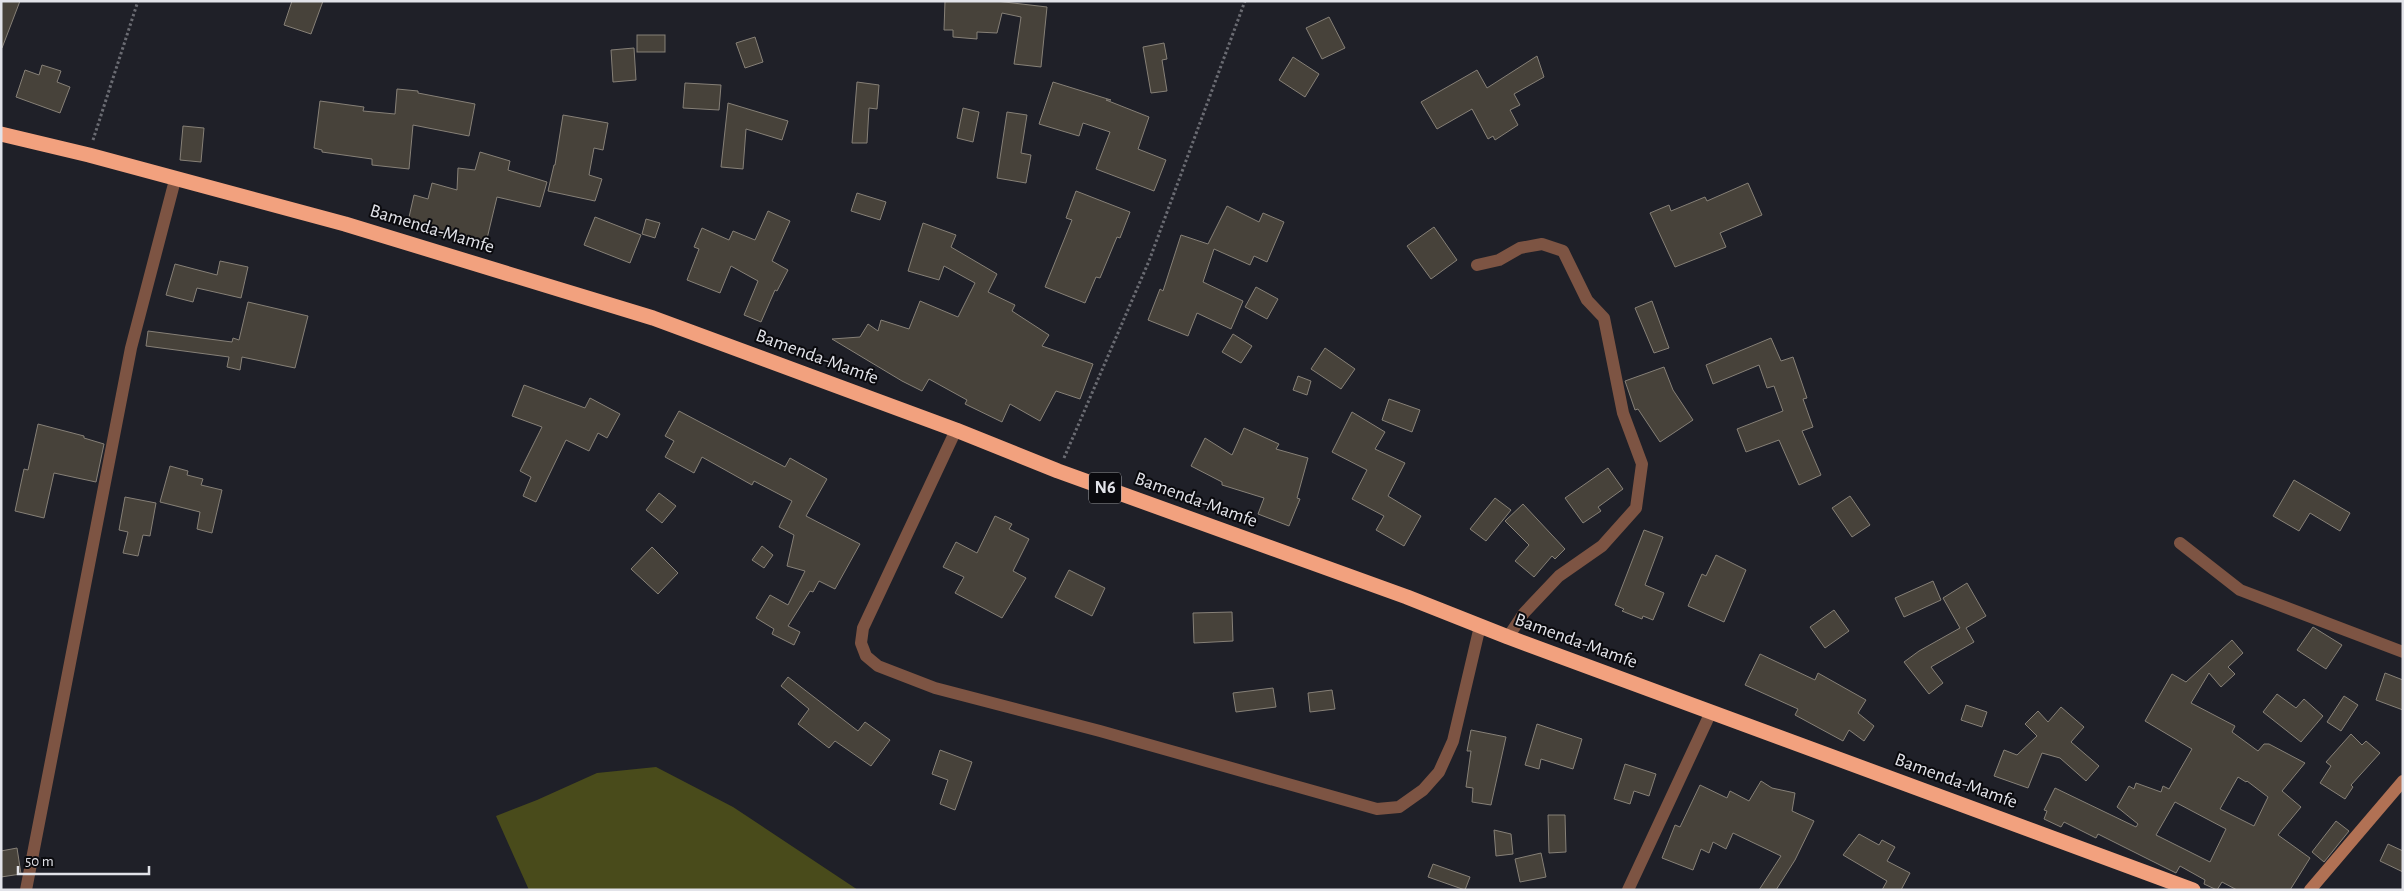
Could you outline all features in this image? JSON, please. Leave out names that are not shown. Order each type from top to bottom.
[{"type":"highway","name":"Bamenda-Mamfe","points":[[1,134],[89,155],[345,224],[653,318],[956,430],[1058,471],[2194,890]]},
{"type":"street","points":[[26,890],[131,348],[176,180]]},
{"type":"street","points":[[1477,265],[1499,260],[1520,248],[1542,244],[1563,252],[1587,300],[1604,318],[1623,414],[1642,464],[1636,508],[1602,546],[1559,576],[1524,613],[1508,637]]},
{"type":"street","points":[[956,430],[863,628],[861,643],[866,656],[878,666],[935,688],[1100,731],[1377,809],[1399,807],[1423,790],[1440,772],[1453,741],[1480,626]]},
{"type":"street","points":[[2180,543],[2240,590],[2403,652]]},
{"type":"street","points":[[1628,890],[1711,712]]},
{"type":"street","points":[[2310,890],[2403,781]]},
{"type":"path","points":[[89,155],[138,1]]},
{"type":"path","points":[[1058,471],[1149,262],[1245,1]]},
{"type":"shaded area","points":[[656,767],[733,807],[858,890],[529,890],[496,816],[597,773]]},
{"type":"building","points":[[1,1],[20,1],[2,48],[1,48]]},
{"type":"building","points":[[292,1],[323,1],[311,34],[284,25]]},
{"type":"building","points":[[945,1],[996,1],[1047,7],[1041,67],[1014,64],[1021,17],[1002,13],[997,33],[977,32],[977,39],[953,37],[953,30],[944,30]]},
{"type":"building","points":[[1329,17],[1345,48],[1322,59],[1306,28]]},
{"type":"building","points":[[637,35],[665,35],[665,52],[637,52]]},
{"type":"building","points":[[755,37],[763,62],[745,68],[736,43]]},
{"type":"building","points":[[1164,43],[1167,59],[1162,60],[1167,91],[1151,93],[1143,47]]},
{"type":"building","points":[[634,48],[636,80],[613,82],[611,50]]},
{"type":"building","points":[[1537,56],[1544,77],[1514,94],[1520,105],[1510,110],[1518,125],[1495,140],[1493,136],[1488,139],[1472,109],[1437,129],[1421,102],[1477,70],[1487,88]]},
{"type":"building","points":[[1293,57],[1319,74],[1305,97],[1279,80]]},
{"type":"building","points":[[42,65],[61,71],[57,82],[70,87],[60,113],[16,97],[25,70],[39,75]]},
{"type":"building","points":[[857,82],[879,85],[877,109],[869,108],[867,143],[852,143]]},
{"type":"building","points":[[1053,82],[1111,100],[1106,100],[1149,117],[1138,149],[1166,160],[1154,191],[1096,169],[1110,132],[1083,123],[1079,136],[1039,124]]},
{"type":"building","points":[[685,83],[721,85],[719,110],[683,108]]},
{"type":"building","points":[[397,89],[418,91],[418,93],[475,104],[469,136],[413,125],[409,169],[372,165],[372,159],[322,152],[322,150],[314,148],[320,101],[364,107],[363,111],[395,114]]},
{"type":"building","points":[[728,103],[788,121],[782,140],[746,129],[743,169],[721,167]]},
{"type":"building","points":[[963,108],[979,112],[973,142],[957,138]]},
{"type":"building","points":[[1007,112],[1027,115],[1021,153],[1031,155],[1026,183],[997,178]]},
{"type":"building","points":[[563,115],[608,123],[603,150],[594,148],[589,175],[602,179],[595,201],[548,191],[555,165]]},
{"type":"building","points":[[183,126],[204,128],[201,162],[180,160]]},
{"type":"building","points":[[480,152],[510,161],[508,170],[547,182],[540,207],[497,197],[485,247],[407,226],[414,195],[428,199],[432,183],[457,190],[458,168],[475,170]]},
{"type":"building","points":[[1748,183],[1762,215],[1720,233],[1726,247],[1675,267],[1650,213],[1669,205],[1671,211],[1705,197],[1707,201]]},
{"type":"building","points":[[1076,191],[1130,212],[1120,238],[1117,237],[1100,278],[1096,277],[1085,303],[1045,287],[1072,220],[1066,218]]},
{"type":"building","points":[[857,193],[886,202],[880,220],[851,211]]},
{"type":"building","points":[[1227,206],[1259,222],[1263,213],[1284,222],[1267,262],[1254,256],[1250,265],[1214,249],[1203,282],[1243,301],[1231,329],[1197,313],[1188,336],[1148,320],[1160,289],[1163,291],[1181,235],[1208,244]]},
{"type":"building","points":[[768,211],[790,221],[772,261],[788,270],[777,291],[775,290],[761,322],[744,315],[758,281],[731,266],[720,293],[687,280],[699,249],[694,247],[702,228],[729,240],[733,231],[755,240]]},
{"type":"building","points":[[595,217],[641,235],[630,263],[584,245]]},
{"type":"building","points":[[646,219],[660,223],[655,238],[642,234]]},
{"type":"building","points":[[923,223],[956,235],[951,247],[997,274],[988,292],[1015,305],[1012,311],[1049,335],[1042,346],[1093,364],[1080,399],[1056,391],[1040,421],[1010,404],[1002,422],[965,404],[967,400],[929,379],[922,391],[832,339],[860,337],[868,324],[878,331],[881,320],[909,329],[920,301],[958,317],[975,283],[944,266],[939,280],[908,271]]},
{"type":"building","points":[[1434,227],[1457,260],[1431,279],[1407,246]]},
{"type":"building","points":[[220,261],[248,267],[241,298],[197,288],[193,302],[166,295],[175,264],[217,275]]},
{"type":"building","points":[[1256,287],[1278,299],[1267,319],[1245,307]]},
{"type":"building","points":[[1652,301],[1669,348],[1654,353],[1635,308]]},
{"type":"building","points":[[248,302],[308,316],[295,368],[242,357],[240,370],[227,367],[229,357],[146,346],[148,331],[232,342],[233,338],[239,340]]},
{"type":"building","points":[[1233,334],[1252,346],[1241,363],[1222,352]]},
{"type":"building","points":[[1771,338],[1781,361],[1793,357],[1807,398],[1803,399],[1813,427],[1802,431],[1821,475],[1799,485],[1779,440],[1746,452],[1737,429],[1783,411],[1774,386],[1767,388],[1759,365],[1713,384],[1706,365]]},
{"type":"building","points":[[1325,348],[1355,369],[1341,389],[1311,369]]},
{"type":"building","points":[[1664,367],[1673,390],[1693,420],[1660,442],[1638,409],[1635,410],[1625,381]]},
{"type":"building","points":[[1298,376],[1311,381],[1307,395],[1293,390]]},
{"type":"building","points":[[524,385],[585,408],[590,398],[620,414],[607,438],[598,433],[589,451],[566,440],[536,502],[523,496],[531,477],[520,471],[542,427],[512,416]]},
{"type":"building","points":[[1389,399],[1420,410],[1412,432],[1382,420]]},
{"type":"building","points":[[679,411],[785,467],[790,458],[827,479],[806,516],[860,544],[835,589],[819,581],[813,592],[810,591],[788,626],[800,632],[794,645],[772,634],[774,629],[756,618],[770,595],[788,605],[805,571],[787,566],[794,535],[779,527],[792,501],[754,481],[752,485],[702,457],[694,473],[665,457],[674,441],[665,436]]},
{"type":"building","points":[[1352,412],[1385,432],[1375,449],[1405,463],[1388,496],[1421,516],[1404,546],[1376,530],[1384,516],[1352,499],[1367,470],[1332,452]]},
{"type":"building","points":[[38,424],[84,436],[84,438],[104,444],[96,482],[54,473],[44,518],[15,511],[24,469],[28,470]]},
{"type":"building","points":[[1244,428],[1279,444],[1276,449],[1308,458],[1297,498],[1300,499],[1289,526],[1258,514],[1264,498],[1222,485],[1222,482],[1191,466],[1205,438],[1232,455]]},
{"type":"building","points":[[170,466],[188,471],[187,475],[203,479],[201,485],[222,490],[212,533],[197,529],[200,512],[160,502]]},
{"type":"building","points":[[1608,468],[1623,489],[1598,507],[1601,511],[1583,523],[1565,498]]},
{"type":"building","points":[[2294,480],[2350,513],[2340,531],[2310,513],[2299,531],[2273,516]]},
{"type":"building","points":[[659,493],[676,506],[662,523],[646,510]]},
{"type":"building","points":[[1850,496],[1870,525],[1852,537],[1832,508]]},
{"type":"building","points":[[125,497],[156,503],[150,536],[143,535],[138,556],[123,553],[128,532],[119,530]]},
{"type":"building","points":[[1495,498],[1511,510],[1486,541],[1470,529]]},
{"type":"building","points":[[1523,504],[1565,549],[1555,559],[1552,556],[1534,577],[1515,561],[1529,545],[1505,521]]},
{"type":"building","points":[[995,516],[1012,524],[1009,529],[1029,539],[1013,571],[1026,578],[1002,618],[955,593],[964,577],[943,567],[956,542],[977,553]]},
{"type":"building","points":[[1644,530],[1663,537],[1645,585],[1664,593],[1653,620],[1643,616],[1642,619],[1622,611],[1624,609],[1615,605]]},
{"type":"building","points":[[762,546],[773,555],[764,568],[752,560]]},
{"type":"building","points":[[652,547],[678,573],[658,594],[631,569]]},
{"type":"building","points":[[1716,555],[1746,570],[1724,622],[1688,606],[1702,574],[1706,576]]},
{"type":"building","points":[[1069,570],[1105,588],[1092,616],[1055,597]]},
{"type":"building","points":[[1933,581],[1941,600],[1904,617],[1895,598]]},
{"type":"building","points":[[1967,583],[1986,616],[1966,628],[1974,642],[1931,667],[1943,683],[1929,694],[1904,662],[1919,651],[1960,628],[1943,598]]},
{"type":"building","points":[[1834,610],[1849,631],[1825,648],[1810,627]]},
{"type":"building","points":[[1232,612],[1233,641],[1194,643],[1193,613]]},
{"type":"building","points":[[2313,627],[2342,645],[2326,669],[2297,650]]},
{"type":"building","points":[[2232,640],[2243,653],[2228,667],[2235,674],[2221,687],[2209,673],[2191,703],[2235,726],[2232,732],[2258,751],[2264,744],[2269,744],[2305,763],[2282,791],[2301,807],[2278,835],[2310,858],[2290,890],[2237,890],[2222,882],[2217,890],[2204,884],[2205,880],[2180,866],[2176,873],[2098,834],[2096,838],[2064,822],[2061,827],[2044,819],[2047,811],[2044,810],[2055,788],[2136,827],[2138,824],[2117,807],[2129,786],[2134,789],[2136,783],[2161,792],[2163,786],[2169,789],[2192,749],[2145,721],[2172,674],[2186,682]],"holes":[[[2238,777],[2247,781],[2268,797],[2254,826],[2220,809]],[[2175,802],[2226,829],[2210,862],[2156,835]]]},
{"type":"building","points":[[1760,654],[1815,680],[1818,673],[1866,700],[1858,713],[1874,726],[1864,741],[1849,730],[1843,741],[1795,715],[1798,709],[1745,685]]},
{"type":"building","points":[[2385,673],[2403,680],[2403,710],[2376,700]]},
{"type":"building","points":[[788,677],[858,731],[865,722],[890,740],[871,766],[835,741],[829,748],[798,724],[809,709],[781,686]]},
{"type":"building","points":[[1273,688],[1276,707],[1236,712],[1233,693]]},
{"type":"building","points":[[1332,690],[1335,709],[1310,712],[1308,693]]},
{"type":"building","points":[[2277,694],[2296,708],[2304,699],[2323,716],[2301,742],[2263,712]]},
{"type":"building","points":[[2344,696],[2358,705],[2341,731],[2327,722]]},
{"type":"building","points":[[1966,705],[1987,712],[1982,727],[1961,720]]},
{"type":"building","points":[[2061,707],[2084,727],[2071,742],[2099,766],[2086,781],[2060,758],[2042,753],[2028,788],[1994,776],[2004,750],[2017,755],[2037,736],[2025,724],[2038,711],[2048,722]]},
{"type":"building","points":[[1537,724],[1582,739],[1573,769],[1541,759],[1539,769],[1525,765]]},
{"type":"building","points":[[1471,730],[1506,737],[1491,805],[1472,802],[1473,788],[1466,787],[1471,751],[1467,751]]},
{"type":"building","points":[[2351,734],[2362,745],[2366,741],[2380,753],[2351,785],[2353,787],[2345,799],[2320,783],[2331,766],[2326,762]]},
{"type":"building","points":[[940,750],[972,762],[955,810],[940,804],[948,780],[932,774]]},
{"type":"building","points":[[1625,764],[1656,774],[1649,796],[1634,791],[1630,804],[1614,799]]},
{"type":"building","points":[[1761,781],[1772,788],[1795,793],[1792,811],[1814,821],[1795,860],[1776,890],[1759,890],[1781,856],[1733,833],[1726,849],[1713,842],[1709,853],[1701,849],[1693,870],[1662,858],[1675,825],[1680,827],[1700,785],[1727,798],[1730,791],[1749,801]]},
{"type":"building","points":[[1548,815],[1565,815],[1566,852],[1549,853]]},
{"type":"building","points":[[2336,821],[2349,831],[2324,862],[2312,852]]},
{"type":"building","points":[[1494,830],[1511,834],[1513,854],[1496,856]]},
{"type":"building","points":[[1859,834],[1879,845],[1882,840],[1895,847],[1887,861],[1910,873],[1901,890],[1882,890],[1887,881],[1843,855]]},
{"type":"building","points":[[2388,844],[2403,851],[2403,872],[2380,861]]},
{"type":"building","points":[[17,848],[21,874],[1,877],[1,851]]},
{"type":"building","points":[[1541,853],[1546,877],[1520,882],[1515,859]]},
{"type":"building","points":[[1433,864],[1470,877],[1465,890],[1428,877]]}]
